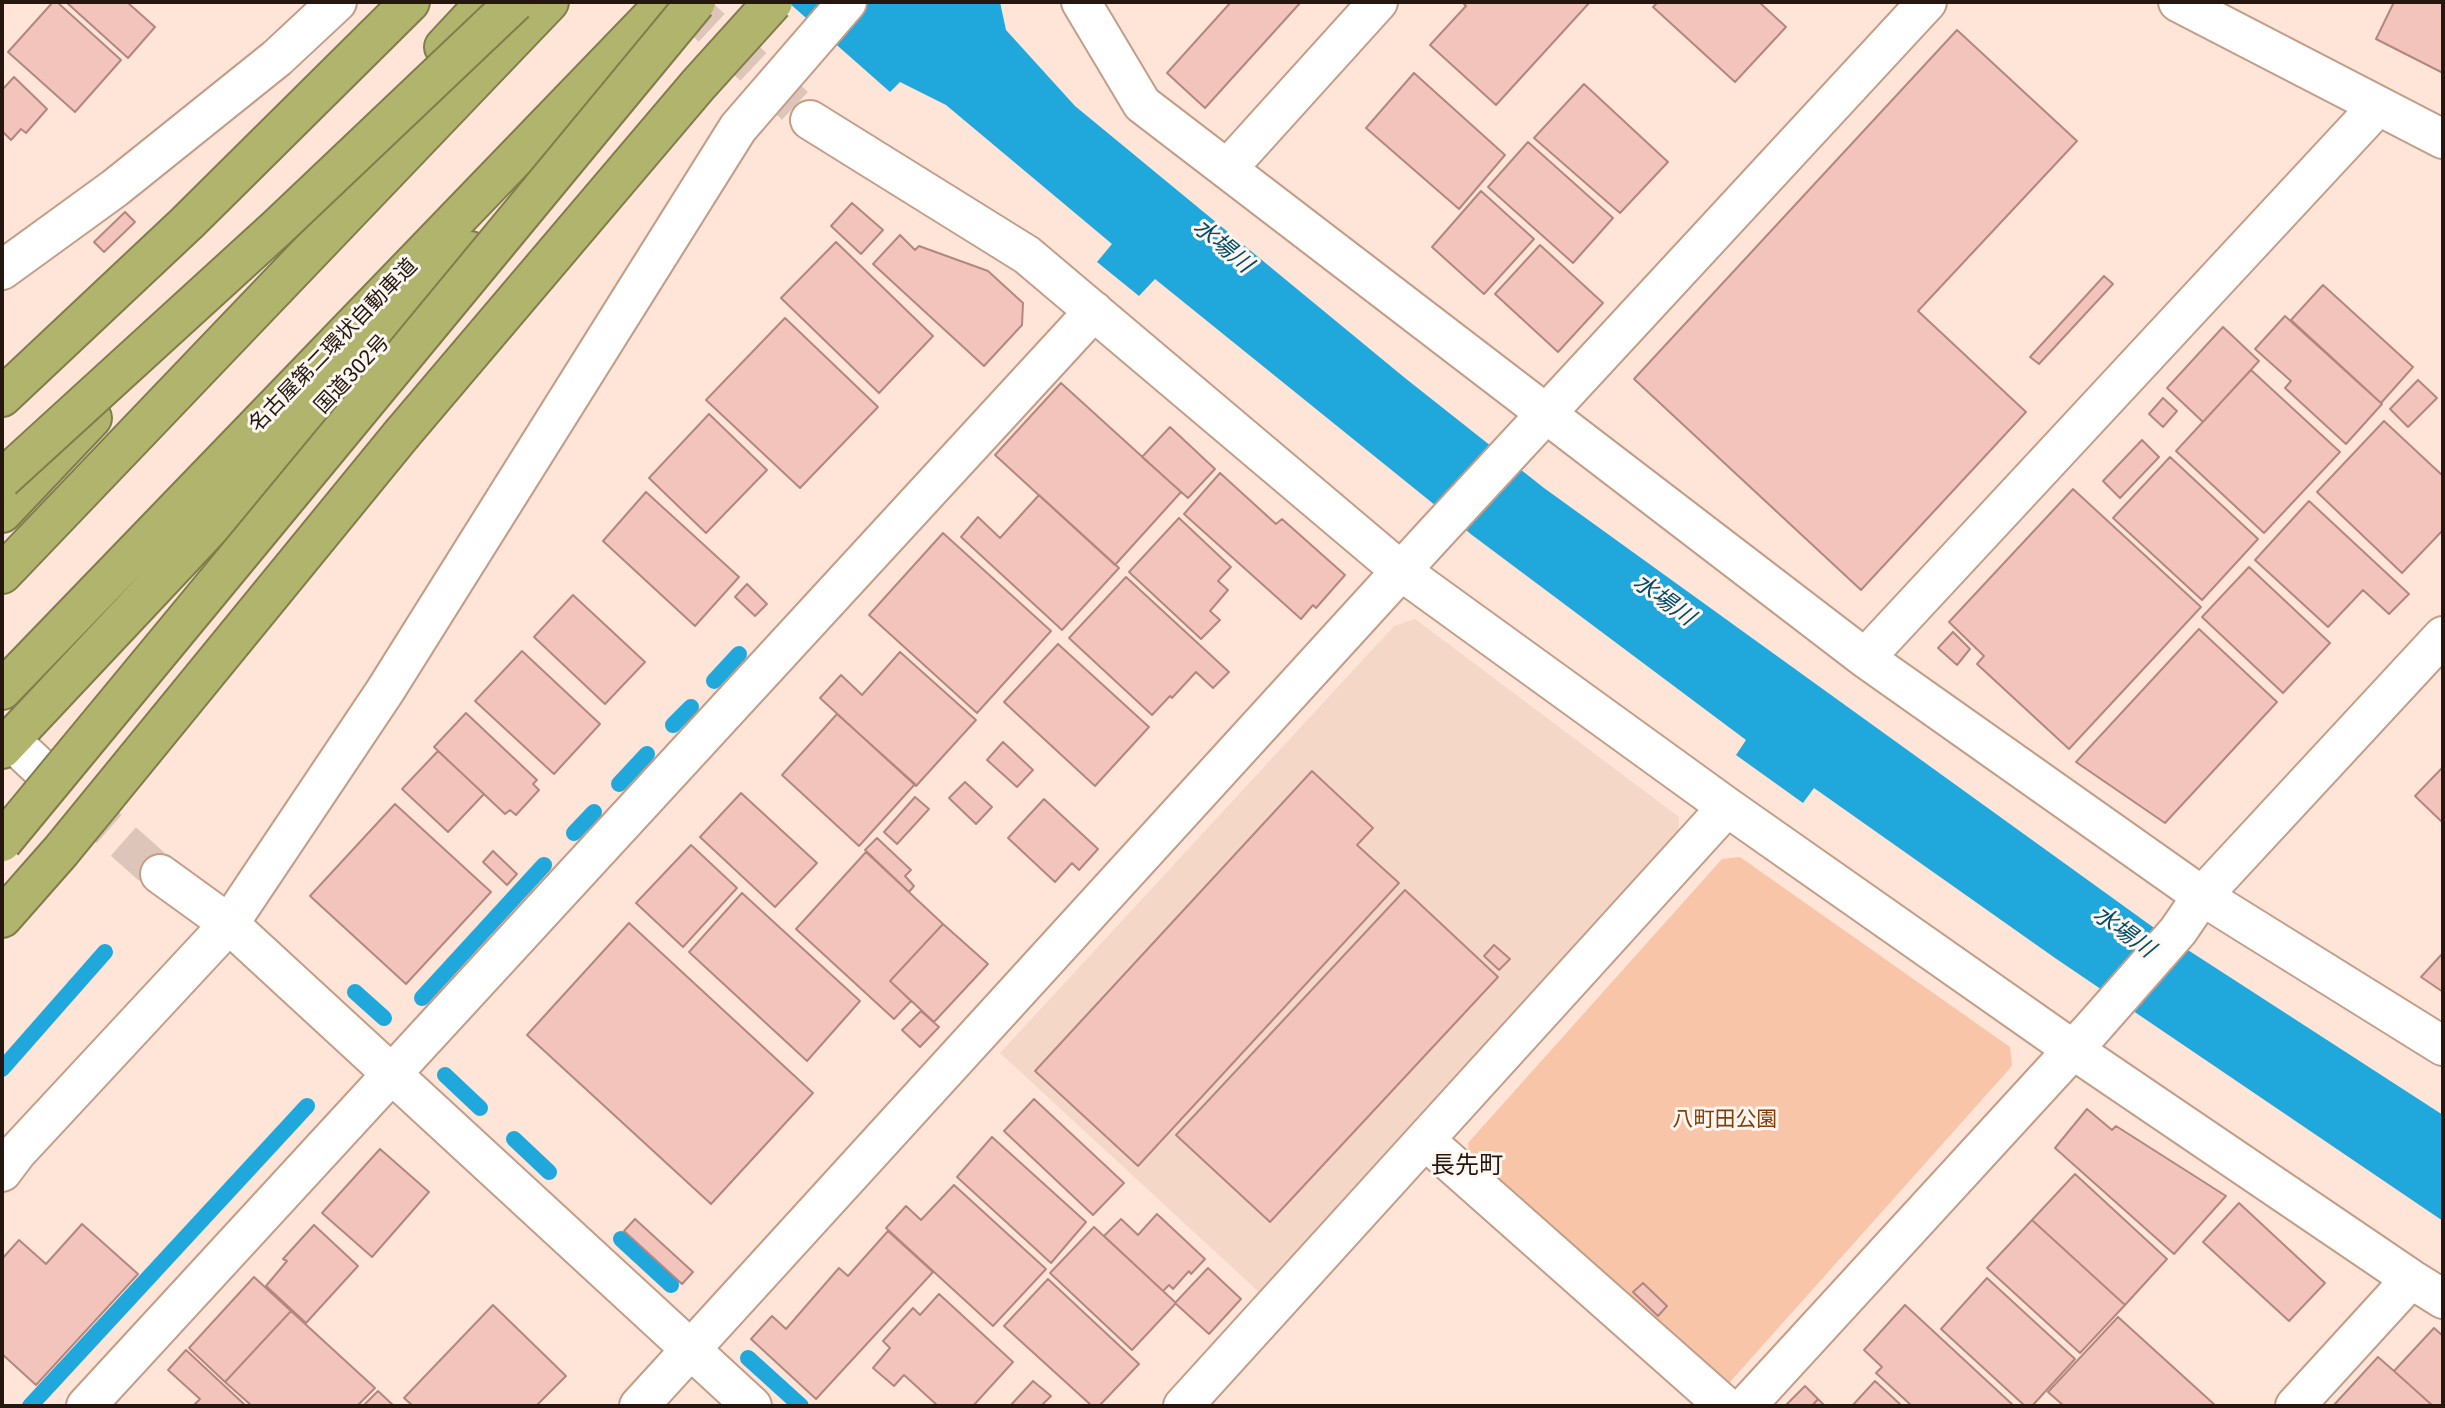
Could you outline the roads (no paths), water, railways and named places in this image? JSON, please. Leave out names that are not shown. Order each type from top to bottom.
[{"type":"highway","points":[[2,397],[187,223],[410,2]]},
{"type":"highway","points":[[2,513],[486,2]]},
{"type":"highway","points":[[2,479],[278,227],[514,2]]},
{"type":"highway","points":[[2,574],[549,2]]},
{"type":"highway","name":"名古屋第二環状自動車道","points":[[2,690],[666,2]]},
{"type":"highway","points":[[2,842],[696,2]]},
{"type":"highway","name":"国道302号","points":[[21,756],[704,2]]},
{"type":"highway","points":[[2,918],[61,850],[401,435],[698,85],[773,2]]},
{"type":"street","points":[[2,270],[126,180],[277,58],[337,2]]},
{"type":"street","points":[[2,1172],[229,924],[385,691],[738,128],[847,2]]},
{"type":"street","points":[[1081,2],[1142,104],[1865,658],[2202,897],[2443,1046]]},
{"type":"street","points":[[1227,169],[1378,2]]},
{"type":"street","points":[[639,1406],[1505,456],[1927,2]]},
{"type":"street","points":[[2178,2],[2443,139]]},
{"type":"street","points":[[1865,658],[2378,106]]},
{"type":"street","points":[[810,120],[1027,255],[1401,570],[1727,807],[2082,1039],[2427,1289],[2295,1406]]},
{"type":"street","points":[[86,1406],[1094,311]]},
{"type":"street","points":[[1746,1406],[2082,1039],[2178,931],[2202,897],[2443,636]]},
{"type":"street","points":[[1183,1406],[1727,807]]},
{"type":"street","points":[[160,873],[229,924],[752,1406]]},
{"type":"street","points":[[1424,1140],[1725,1406]]},
{"type":"water","name":"水場川","points":[[788,2],[1000,2],[1006,30],[1075,106],[1405,378],[1544,488],[2157,930],[2443,1115],[2443,1221],[2055,958],[1814,788],[1803,803],[1736,755],[1746,740],[1472,535],[1155,279],[1139,296],[1097,262],[1112,244],[946,105],[900,82],[890,92]]},
{"type":"waterway","points":[[714,681],[739,654]]},
{"type":"waterway","points":[[673,725],[691,707]]},
{"type":"waterway","points":[[619,784],[647,754]]},
{"type":"waterway","points":[[574,833],[594,812]]},
{"type":"waterway","points":[[422,998],[544,865]]},
{"type":"waterway","points":[[2,1069],[105,952]]},
{"type":"waterway","points":[[355,992],[384,1018]]},
{"type":"waterway","points":[[445,1075],[480,1108]]},
{"type":"waterway","points":[[30,1406],[307,1106]]},
{"type":"waterway","points":[[514,1139],[549,1172]]},
{"type":"waterway","points":[[621,1239],[671,1285]]},
{"type":"waterway","points":[[748,1358],[801,1406]]},
{"type":"tunnel","points":[[684,2],[810,120]]},
{"type":"tunnel","points":[[38,766],[160,874]]},
{"type":"district","name":"長先町","points":[[1467,1167]]},
{"type":"park label","name":"八町田公園","points":[[1725,1121]]}]
